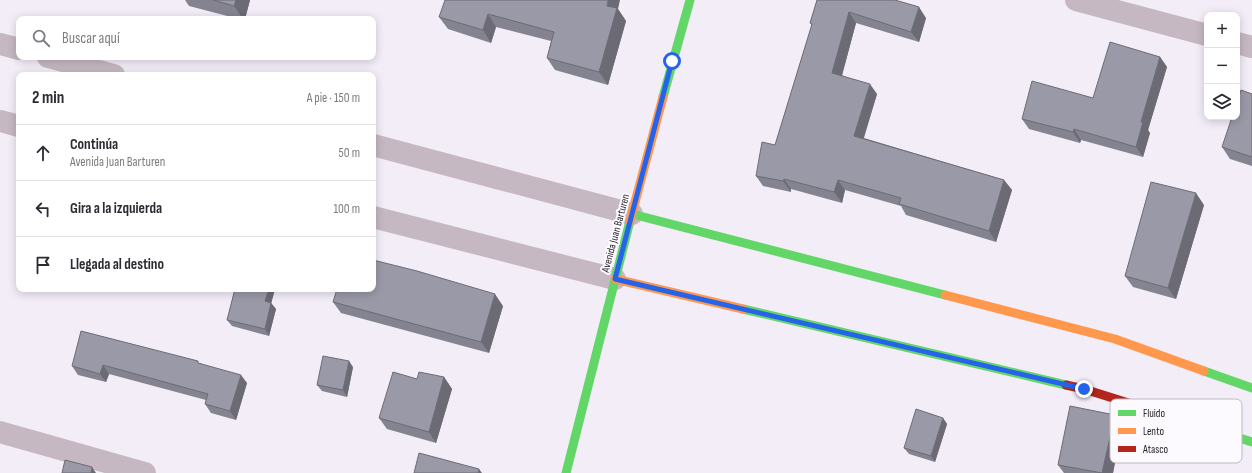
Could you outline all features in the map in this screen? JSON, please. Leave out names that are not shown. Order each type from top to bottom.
[{"type":"street","name":"Avenida Juan Barturen","points":[[566,473],[672,61],[690,0]]},
{"type":"street","points":[[1076,0],[1204,34]]},
{"type":"street","points":[[0,44],[16,48]]},
{"type":"street","points":[[1240,44],[1252,47]]},
{"type":"street","points":[[59,60],[103,72]]},
{"type":"street","points":[[0,121],[16,125]]},
{"type":"street","points":[[376,146],[632,214],[1115,339],[1252,388]]},
{"type":"street","points":[[376,218],[615,279],[1084,389],[1116,399]]},
{"type":"street","points":[[0,432],[145,473]]},
{"type":"street","points":[[1242,439],[1252,442]]},
{"type":"building","points":[[213,0],[236,0],[234,6]]},
{"type":"building","points":[[445,0],[608,0],[607,6],[617,8],[599,72],[547,58],[554,32],[488,14],[483,30],[439,17]]},
{"type":"building","points":[[817,0],[895,0],[919,7],[911,32],[849,12],[832,73],[870,84],[854,136],[1004,180],[989,231],[899,204],[901,198],[838,180],[834,192],[784,179],[783,181],[756,176],[762,142],[775,145],[812,24],[810,23]]},
{"type":"building","points":[[1110,42],[1160,57],[1141,122],[1143,122],[1136,147],[1074,129],[1073,132],[1022,119],[1032,81],[1093,98]]},
{"type":"building","points":[[1241,90],[1252,94],[1252,157],[1222,147],[1231,120],[1240,120]]},
{"type":"building","points":[[1151,182],[1196,193],[1168,288],[1125,276]]},
{"type":"building","points":[[376,261],[495,294],[481,342],[333,302],[336,292],[376,292]]},
{"type":"building","points":[[234,292],[268,292],[265,301],[271,303],[265,329],[227,320]]},
{"type":"building","points":[[81,331],[198,361],[198,363],[241,375],[230,411],[205,404],[208,394],[103,365],[100,374],[72,366]]},
{"type":"building","points":[[323,356],[349,361],[343,390],[317,385]]},
{"type":"building","points":[[393,372],[417,379],[419,372],[444,377],[429,432],[379,418]]},
{"type":"building","points":[[1070,406],[1110,414],[1110,437],[1102,473],[1058,465]]},
{"type":"building","points":[[916,409],[943,418],[931,456],[904,448]]},
{"type":"building","points":[[419,453],[479,469],[478,473],[414,473]]},
{"type":"building","points":[[65,460],[92,467],[91,473],[62,473]]},
{"type":"traffic: fast","points":[[663,97],[690,0]]},
{"type":"traffic: fast","points":[[632,214],[945,295]]},
{"type":"traffic: fast","points":[[566,473],[630,221]]},
{"type":"traffic: fast","points":[[743,309],[1066,385]]},
{"type":"traffic: fast","points":[[1204,371],[1252,388]]},
{"type":"traffic: fast","points":[[1242,439],[1252,442]]},
{"type":"traffic: slow","points":[[630,221],[663,97]]},
{"type":"traffic: slow","points":[[615,279],[743,309]]},
{"type":"traffic: slow","points":[[945,295],[1115,339],[1204,371]]},
{"type":"traffic: jam","points":[[1066,385],[1116,399]]},
{"type":"route","points":[[672,61],[615,279],[1084,389]]}]
